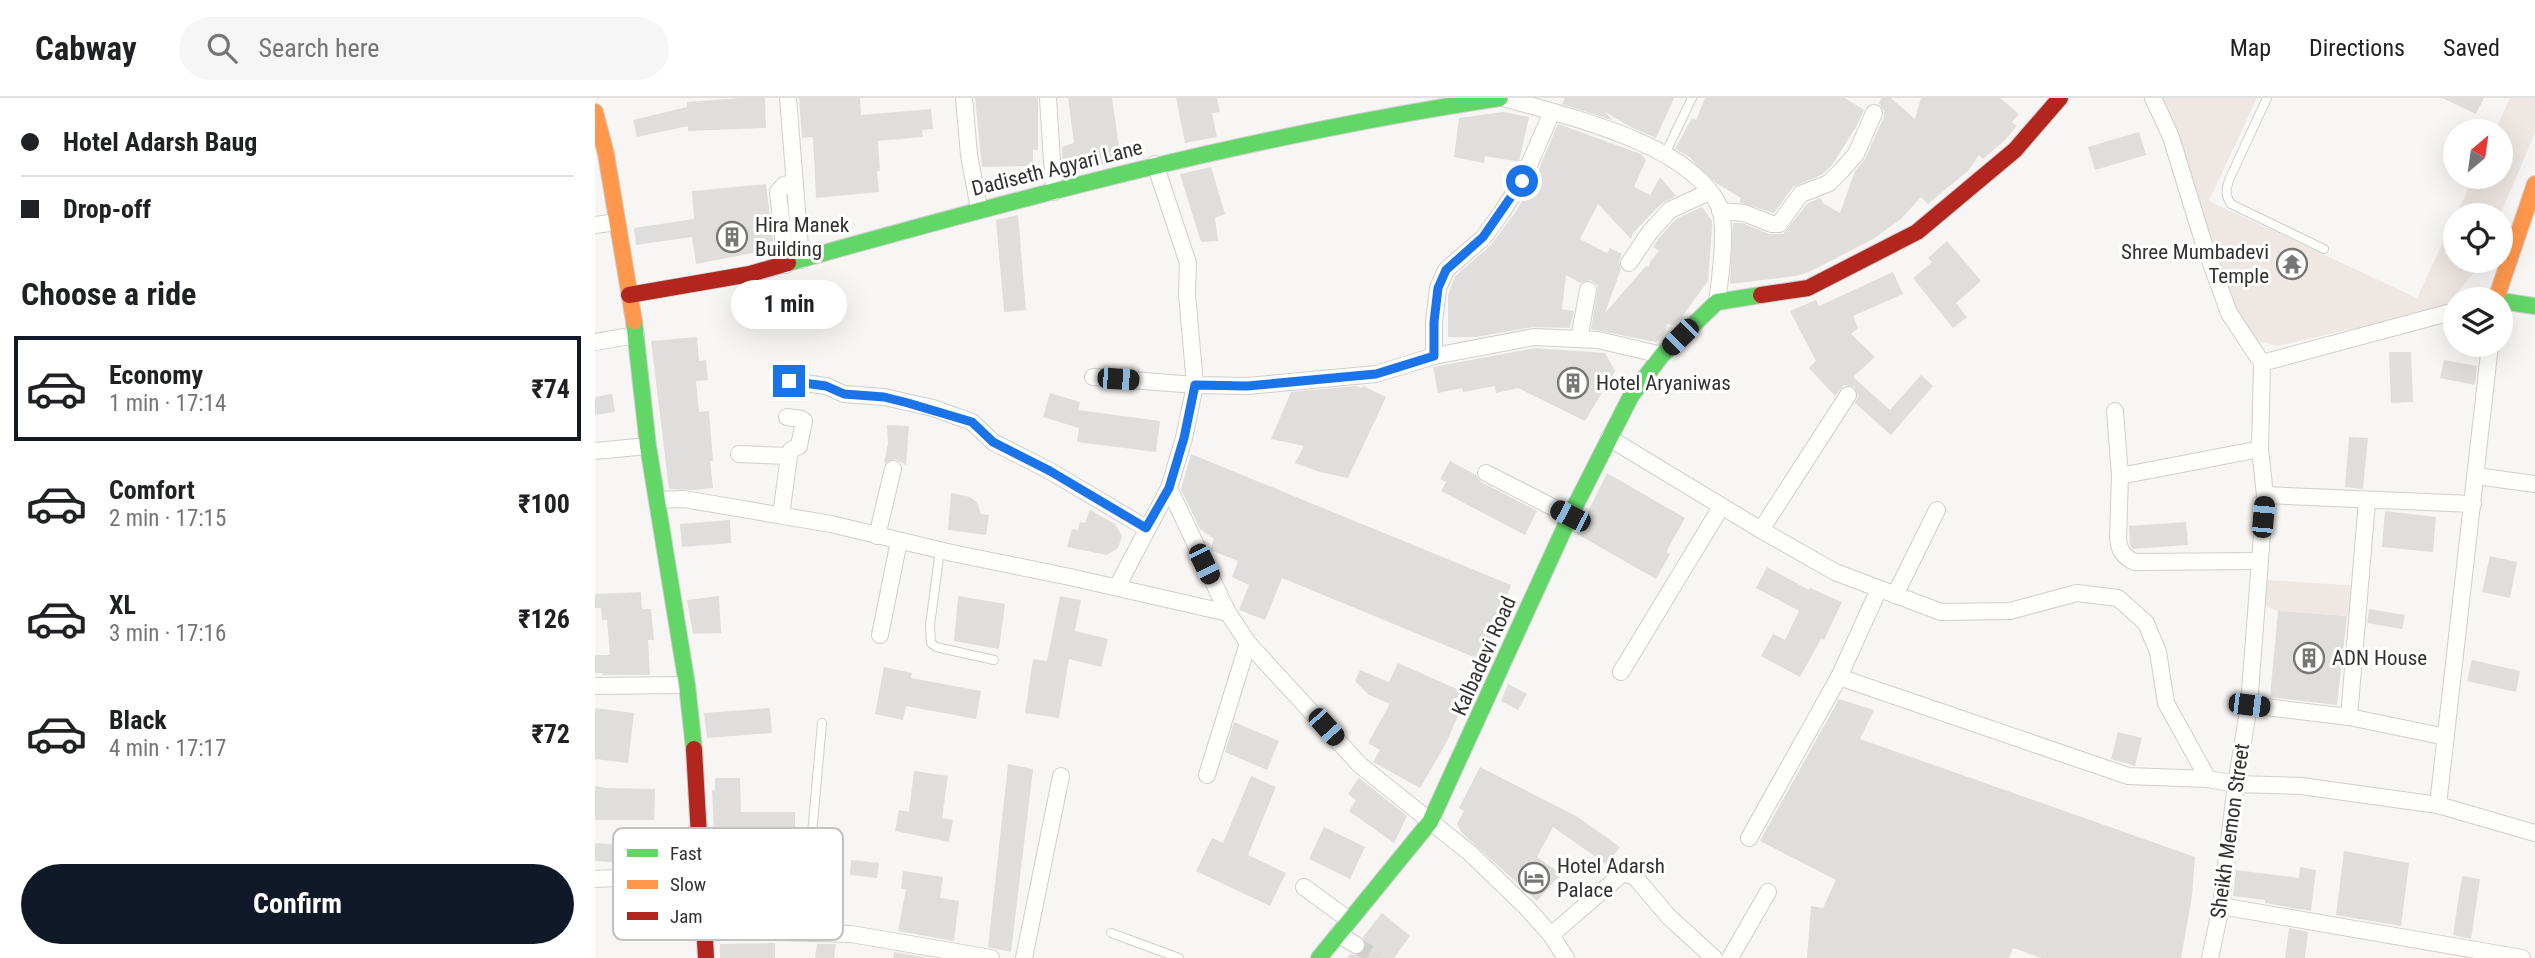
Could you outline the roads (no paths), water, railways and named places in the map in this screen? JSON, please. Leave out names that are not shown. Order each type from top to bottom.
[{"type":"street","points":[[788,98],[795,182],[784,185],[778,192],[794,262]]},
{"type":"street","points":[[964,98],[969,155],[979,209]]},
{"type":"street","points":[[1048,98],[1054,192]]},
{"type":"street","name":"Dadiseth Agyari Lane","points":[[629,295],[750,274],[979,209],[1054,192],[1155,164],[1440,107],[1502,98],[1605,128],[1665,154],[1692,174],[1709,192],[1720,211],[1723,255],[1717,302]]},
{"type":"street","points":[[2154,98],[2171,137],[2203,242],[2229,313],[2262,363],[2443,314]]},
{"type":"street","points":[[1717,302],[1808,288],[1917,232],[2015,150],[2053,100]]},
{"type":"street","points":[[1434,356],[1438,288],[1446,270],[1483,237],[1502,212],[1522,181],[1552,112]]},
{"type":"street","points":[[595,113],[600,154],[617,222],[636,335],[647,446],[687,685],[700,828]]},
{"type":"street","points":[[1720,211],[1744,213],[1779,224],[1801,194],[1829,183],[1856,154],[1874,113]]},
{"type":"street","points":[[1117,587],[1169,488],[1184,438],[1195,385],[1187,294],[1188,263],[1155,164]]},
{"type":"street","points":[[2502,287],[2535,184]]},
{"type":"street","points":[[1629,264],[1650,232],[1670,210],[1709,192]]},
{"type":"street","points":[[595,225],[617,222]]},
{"type":"street","points":[[1579,339],[1588,290]]},
{"type":"street","name":"Kalbadevi Road","points":[[1319,958],[1430,822],[1570,516],[1631,396],[1662,355],[1717,302]]},
{"type":"street","points":[[2513,302],[2535,306]]},
{"type":"street","points":[[595,342],[636,335]]},
{"type":"street","points":[[1093,377],[1247,386],[1376,374],[1434,356],[1534,337],[1598,340],[1662,355]]},
{"type":"street","points":[[2438,805],[2489,357]]},
{"type":"street","name":"Sheikh Memon Street","points":[[2210,958],[2221,906],[2249,705],[2265,495],[2260,449],[2262,363]]},
{"type":"street","points":[[789,381],[826,386],[844,394],[896,400],[933,408],[972,422],[993,442],[1050,471],[1146,528]]},
{"type":"street","points":[[1761,530],[1848,395]]},
{"type":"street","points":[[2115,411],[2120,476],[2118,547],[2129,559],[2135,562],[2259,561]]},
{"type":"street","points":[[781,515],[789,456],[791,450],[799,446],[803,421],[787,417]]},
{"type":"street","points":[[1609,438],[1721,507],[1835,572],[1941,612],[2010,611],[2077,593],[2118,598],[2146,622],[2158,652],[2166,703],[2208,779]]},
{"type":"street","points":[[595,451],[647,446]]},
{"type":"street","points":[[2120,476],[2260,449]]},
{"type":"street","points":[[739,454],[789,456]]},
{"type":"street","points":[[877,536],[893,469]]},
{"type":"street","points":[[1486,472],[1570,516]]},
{"type":"street","points":[[2476,476],[2535,484]]},
{"type":"street","points":[[1169,488],[1228,613],[1248,643],[1360,765],[1471,853],[1527,908],[1551,935],[1566,958]]},
{"type":"street","points":[[2265,495],[2473,504]]},
{"type":"street","points":[[658,500],[684,499],[781,515],[1228,613]]},
{"type":"street","points":[[2349,717],[2367,500]]},
{"type":"street","points":[[1621,672],[1721,507]]},
{"type":"street","points":[[1895,595],[1937,510]]},
{"type":"street","points":[[880,635],[899,541]]},
{"type":"street","points":[[1749,838],[1839,677],[1879,589]]},
{"type":"street","points":[[1207,775],[1248,643]]},
{"type":"street","points":[[1839,677],[2128,776],[2301,786],[2438,805],[2535,833]]},
{"type":"street","points":[[595,686],[687,685]]},
{"type":"street","points":[[2249,705],[2349,717],[2446,737]]},
{"type":"street","points":[[1024,958],[1061,776]]},
{"type":"street","points":[[1551,935],[1623,873],[1635,877],[1669,917],[1714,958]]},
{"type":"street","points":[[595,879],[613,878]]},
{"type":"street","points":[[1304,887],[1349,920]]},
{"type":"street","points":[[1730,958],[1768,892]]},
{"type":"street","points":[[2221,906],[2522,958]]},
{"type":"street","points":[[843,934],[930,953],[987,957]]},
{"type":"street","points":[[1338,934],[1356,945]]},
{"type":"street","points":[[706,940],[706,958]]},
{"type":"lane","points":[[1665,154],[1692,98]]},
{"type":"lane","points":[[2267,98],[2229,180],[2227,198],[2231,204],[2324,249]]},
{"type":"lane","points":[[940,550],[930,625],[932,643],[936,648],[994,660]]},
{"type":"lane","points":[[813,828],[823,723]]},
{"type":"lane","points":[[1111,933],[1179,958]]},
{"type":"tunnel","points":[[1356,945],[1377,958]]},
{"type":"place","name":"Hira Manek Building","points":[[732,237]]},
{"type":"place","name":"Shree Mumbadevi Temple","points":[[2292,264]]},
{"type":"place","name":"Hotel Aryaniwas","points":[[1573,383]]},
{"type":"place","name":"ADN House","points":[[2309,658]]},
{"type":"place","name":"Hotel Adarsh Palace","points":[[1534,878]]}]
